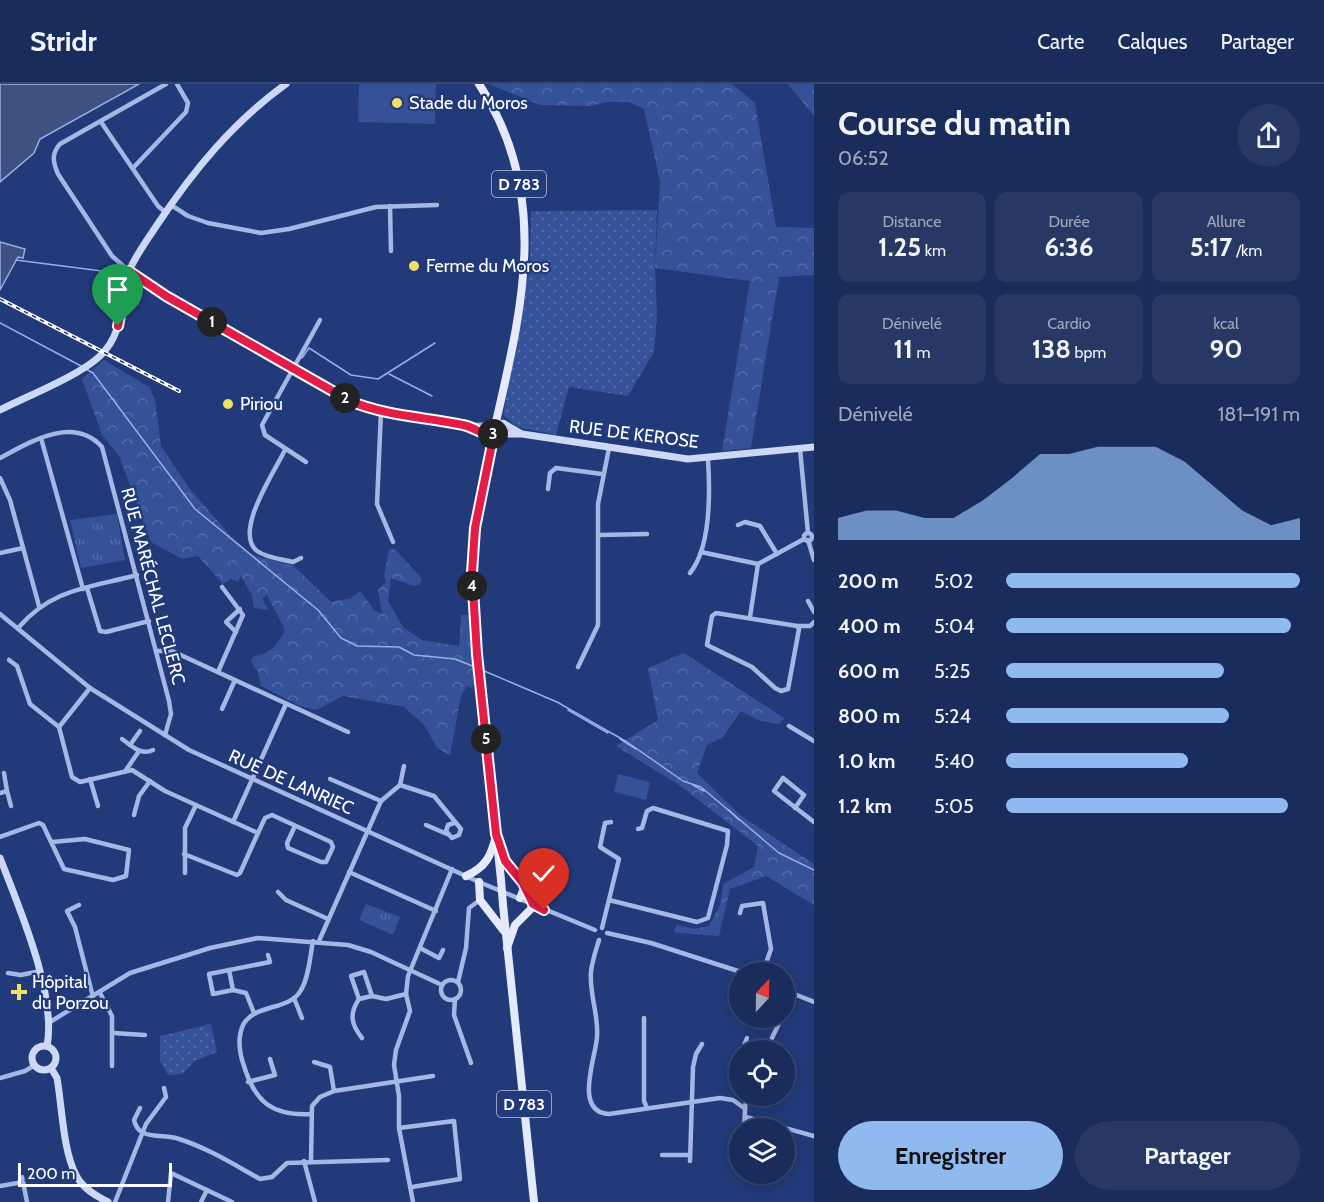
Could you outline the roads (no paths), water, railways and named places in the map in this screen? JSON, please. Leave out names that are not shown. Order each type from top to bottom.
[{"type":"main road","points":[[0,409],[100,357],[117,329],[129,271],[165,212],[225,138],[286,84]]},
{"type":"main road","name":"D 783","points":[[479,84],[505,137],[522,198],[526,249],[518,317],[475,528],[472,592],[534,1202]]},
{"type":"main road","name":"RUE DE KEROSE","points":[[496,425],[503,423],[522,434]]},
{"type":"main road","name":"RUE DE KEROSE","points":[[494,434],[522,434],[668,458],[708,459],[814,447]]},
{"type":"main road","points":[[466,876],[482,867],[490,856],[496,834]]},
{"type":"main road","name":"D 783","points":[[496,834],[505,861],[525,886],[533,904]]},
{"type":"main road","points":[[0,858],[40,971],[50,1022],[47,1046]]},
{"type":"main road","points":[[479,882],[480,900],[506,935]]},
{"type":"main road","points":[[520,898],[525,886]]},
{"type":"main road","points":[[507,948],[515,925],[533,904]]},
{"type":"main road","points":[[41,1046],[47,1046],[56,1055],[56,1062],[51,1068],[43,1070],[34,1065],[32,1059],[34,1051],[41,1046]]},
{"type":"main road","points":[[51,1068],[57,1078],[70,1161],[76,1177],[88,1190],[104,1201]]},
{"type":"street","points":[[129,271],[112,256],[54,165],[54,153],[60,144],[166,84]]},
{"type":"street","points":[[133,168],[186,112],[188,103],[177,84]]},
{"type":"street","points":[[101,122],[158,206],[165,212]]},
{"type":"street","points":[[171,205],[188,216],[261,233],[390,206],[437,205]]},
{"type":"street","points":[[390,206],[391,251]]},
{"type":"street","name":"RUE DE KEROSE","points":[[129,271],[350,401],[381,411],[467,426],[496,425]]},
{"type":"street","points":[[306,462],[265,435],[262,424],[291,368],[320,320]]},
{"type":"street","points":[[381,411],[378,508],[393,542]]},
{"type":"street","name":"RUE DE KEROSE","points":[[467,426],[484,434],[494,434]]},
{"type":"street","name":"RUE MARÉCHAL LECLERC","points":[[41,438],[60,432],[74,431],[99,444],[106,457],[157,651],[171,714],[165,735]]},
{"type":"street","points":[[0,458],[41,438],[85,589],[100,631],[106,632],[149,621]]},
{"type":"street","points":[[578,667],[598,625],[598,504],[602,474],[609,448]]},
{"type":"street","points":[[800,449],[809,537],[814,560]]},
{"type":"street","points":[[285,450],[252,514],[249,534],[253,546],[264,555],[293,562],[301,558]]},
{"type":"street","points":[[690,573],[697,564],[701,552],[710,492],[708,459]]},
{"type":"street","points":[[548,489],[550,473],[556,468],[602,474]]},
{"type":"street","points":[[0,478],[8,495],[39,606]]},
{"type":"street","points":[[738,525],[745,522],[760,526],[777,554]]},
{"type":"street","points":[[599,535],[647,534]]},
{"type":"street","points":[[701,552],[758,564],[809,537]]},
{"type":"street","points":[[0,553],[23,548]]},
{"type":"street","points":[[750,617],[758,564]]},
{"type":"street","points":[[19,627],[39,606],[52,598],[137,575]]},
{"type":"street","points":[[218,672],[242,619],[240,609],[222,587]]},
{"type":"street","points":[[808,601],[814,612]]},
{"type":"street","points":[[236,632],[226,622],[240,609]]},
{"type":"street","points":[[797,626],[799,629],[791,682],[786,690],[781,690],[752,667],[707,645],[711,616],[716,613],[797,626],[810,626],[814,622]]},
{"type":"street","name":"RUE DE LANRIEC","points":[[0,614],[19,627],[90,688],[165,735],[252,780],[479,882],[595,930]]},
{"type":"street","points":[[157,651],[172,651],[348,732]]},
{"type":"street","points":[[9,660],[17,666],[30,704],[59,727],[72,777],[80,782],[126,770],[139,774],[165,791],[258,833]]},
{"type":"street","points":[[222,709],[235,680]]},
{"type":"street","points":[[59,727],[90,688]]},
{"type":"street","points":[[233,822],[286,704]]},
{"type":"street","points":[[789,726],[814,741]]},
{"type":"street","points":[[130,745],[140,731]]},
{"type":"street","points":[[122,739],[139,751],[151,751]]},
{"type":"street","points":[[126,770],[139,751]]},
{"type":"street","points":[[311,1114],[293,1115],[267,1106],[257,1096],[249,1082],[240,1054],[239,1036],[244,1023],[254,1013],[294,998],[301,990],[316,941],[381,801],[400,785],[404,766]]},
{"type":"street","points":[[4,773],[11,806]]},
{"type":"street","points":[[330,778],[381,801]]},
{"type":"street","points":[[795,808],[804,795],[783,778],[774,791],[795,808],[814,822]]},
{"type":"street","points":[[90,779],[98,806]]},
{"type":"street","points":[[134,815],[139,796],[150,781]]},
{"type":"street","points":[[400,785],[434,796],[448,811],[454,823],[460,827],[459,835],[452,838],[426,825]]},
{"type":"street","points":[[0,793],[7,792]]},
{"type":"street","points":[[185,873],[185,828],[195,805]]},
{"type":"street","points":[[609,900],[704,922],[708,918],[727,845],[729,834],[725,828],[653,808],[647,811],[642,828],[638,829]]},
{"type":"street","points":[[184,854],[237,875],[268,816],[295,826],[331,842],[333,847],[326,862],[288,848],[287,843],[295,826]]},
{"type":"street","points":[[602,928],[619,859],[604,852],[600,842],[605,823],[611,822]]},
{"type":"street","points":[[447,834],[446,827],[454,823]]},
{"type":"street","points":[[0,837],[39,824],[43,825],[64,869],[113,880],[126,876],[129,850],[85,839],[52,842]]},
{"type":"street","points":[[413,1202],[412,1187],[399,1128],[399,1096],[395,1082],[396,1050],[410,1011],[406,994],[411,969],[452,869]]},
{"type":"street","points":[[349,872],[436,911]]},
{"type":"street","points":[[278,891],[286,900],[328,919]]},
{"type":"street","points":[[471,1063],[454,1014],[455,999],[461,992],[458,982],[466,948],[469,908],[480,900]]},
{"type":"street","points":[[740,913],[741,906],[763,903],[771,949],[766,962]]},
{"type":"street","points":[[79,906],[67,911],[75,927],[93,997]]},
{"type":"street","points":[[599,940],[595,936],[595,930],[602,928]]},
{"type":"street","points":[[602,928],[607,933],[651,943],[729,968]]},
{"type":"street","points":[[599,940],[605,938],[607,933]]},
{"type":"street","points":[[50,1022],[130,974],[210,948],[258,938],[316,941],[371,952],[442,985]]},
{"type":"street","points":[[599,940],[591,971],[597,1037],[589,1074],[591,1102],[598,1111],[605,1114],[642,1110],[692,1100],[728,1099],[744,1108],[746,1117],[814,1136]]},
{"type":"street","points":[[420,948],[439,958],[442,950]]},
{"type":"street","points":[[254,1013],[246,993],[233,990],[213,994],[209,974],[270,962],[268,956]]},
{"type":"street","points":[[229,970],[233,990]]},
{"type":"street","points":[[8,973],[21,975],[40,971]]},
{"type":"street","points":[[362,1038],[354,1028],[351,1018],[359,999],[351,976],[364,972],[372,996]]},
{"type":"street","points":[[442,985],[449,980],[458,982]]},
{"type":"street","points":[[442,985],[444,997],[455,999]]},
{"type":"street","points":[[100,993],[110,1007],[112,1066]]},
{"type":"street","points":[[359,999],[372,996],[379,999],[406,994]]},
{"type":"street","points":[[795,995],[814,1002]]},
{"type":"street","points":[[294,998],[302,1018]]},
{"type":"street","points":[[644,1018],[644,1101],[647,1108]]},
{"type":"street","points":[[772,1038],[777,1028]]},
{"type":"street","points":[[112,1033],[145,1035]]},
{"type":"street","points":[[662,1155],[690,1158],[694,1060],[702,1044]]},
{"type":"street","points":[[249,1082],[274,1075],[270,1059]]},
{"type":"street","points":[[314,1062],[330,1067],[334,1091]]},
{"type":"street","points":[[0,1078],[25,1071],[34,1065]]},
{"type":"street","points":[[311,1161],[312,1106],[321,1097],[334,1091],[432,1076]]},
{"type":"street","points":[[115,1202],[152,1113],[166,1097],[164,1089]]},
{"type":"street","points":[[140,1108],[134,1120],[136,1128],[143,1133],[174,1137],[195,1145],[260,1179],[272,1178],[287,1163],[388,1160]]},
{"type":"street","points":[[399,1128],[454,1121],[459,1179],[412,1187]]},
{"type":"street","points":[[304,1161],[315,1202]]},
{"type":"street","points":[[168,1202],[171,1173],[232,1202]]},
{"type":"street","points":[[0,1186],[23,1180],[27,1202]]},
{"type":"street","points":[[201,1202],[207,1190]]},
{"type":"waterway","points":[[16,260],[125,274]]},
{"type":"waterway","points":[[0,323],[81,366]]},
{"type":"waterway","points":[[302,358],[309,348],[351,375],[378,379],[435,343]]},
{"type":"waterway","points":[[86,369],[93,373],[195,509],[318,610],[341,638],[357,646],[399,647],[414,655],[455,659],[475,667]]},
{"type":"waterway","points":[[389,374],[432,396]]},
{"type":"waterway","points":[[482,670],[557,702],[627,742],[683,781],[701,787],[779,853],[814,870]]},
{"type":"waterway","points":[[568,710],[608,733]]},
{"type":"waterway","points":[[620,739],[636,749]]},
{"type":"waterway","points":[[693,785],[704,791]]},
{"type":"waterway","points":[[729,810],[739,820]]},
{"type":"railway","points":[[0,299],[179,391]]},
{"type":"place","name":"Stade du Moros","points":[[397,103]]},
{"type":"place","name":"Ferme du Moros","points":[[414,266]]},
{"type":"place","name":"Piriou","points":[[228,404]]},
{"type":"place","name":"Hôpital du Porzou","points":[[19,992]]}]
